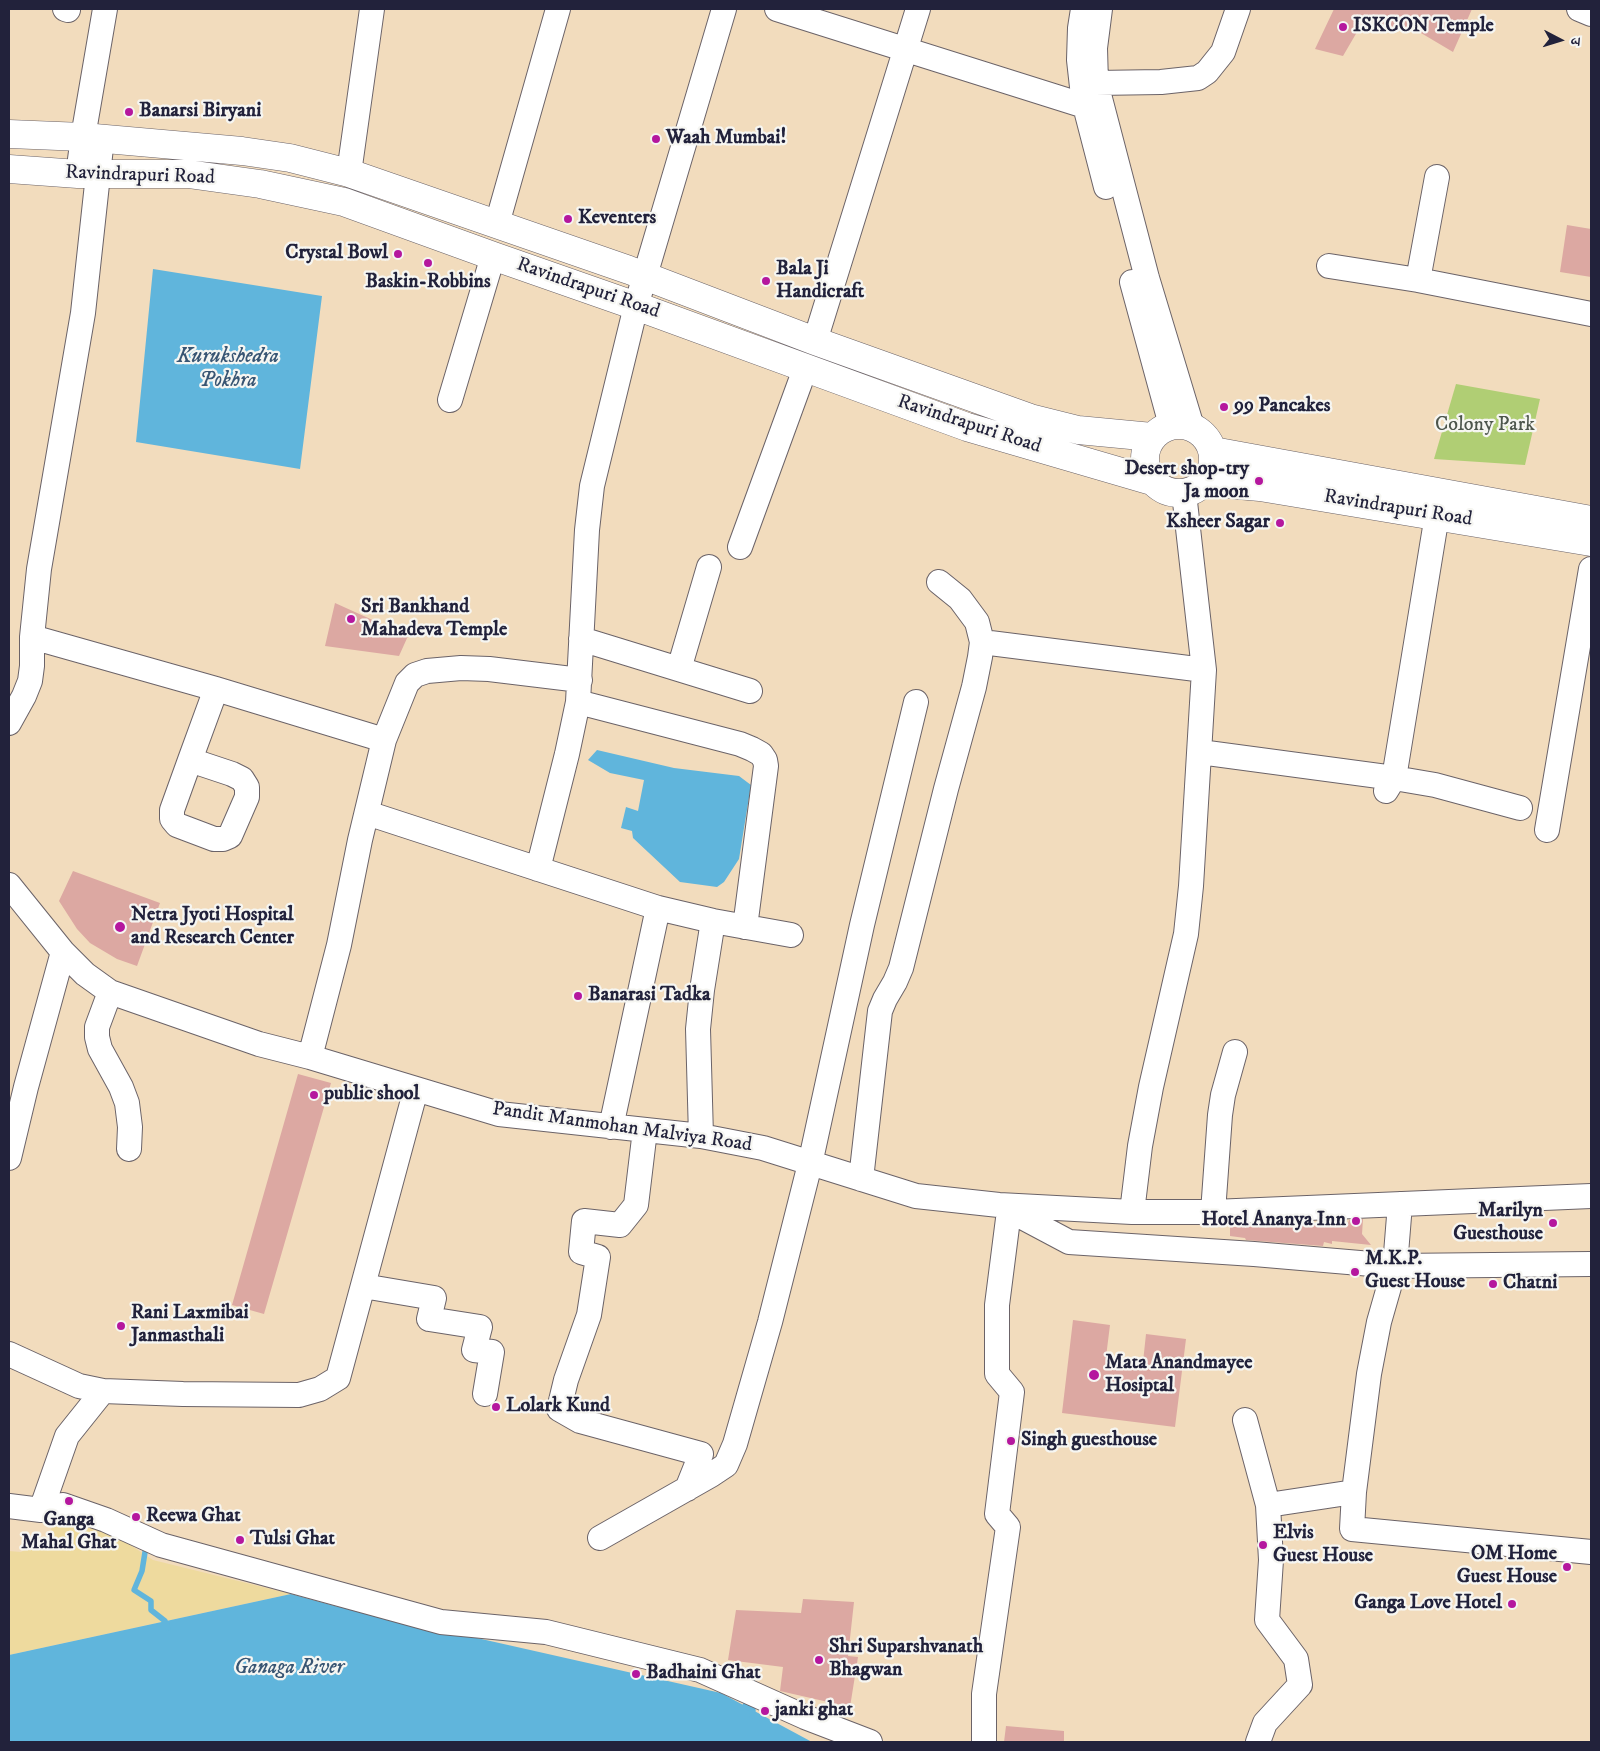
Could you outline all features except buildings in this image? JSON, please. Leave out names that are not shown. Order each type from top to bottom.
[{"type":"main road","name":"Ravindrapuri Road","points":[[9,134],[92,138],[242,151],[290,158],[349,173],[646,276],[815,341],[1030,418],[1078,430],[1172,430]]},
{"type":"main road","name":"Ravindrapuri Road","points":[[9,169],[88,174],[188,174],[260,184],[344,202],[967,427],[1152,481]]},
{"type":"main road","points":[[1172,430],[1202,432],[1213,451],[1210,473],[1194,488],[1172,493],[1161,489],[1152,481],[1144,459],[1146,448],[1172,430]]},
{"type":"main road","name":"Ravindrapuri Road","points":[[1213,451],[1591,520]]},
{"type":"main road","name":"Ravindrapuri Road","points":[[1194,488],[1260,487],[1591,542]]},
{"type":"street","points":[[9,723],[30,682],[39,569],[83,313],[88,174],[105,9]]},
{"type":"street","points":[[349,173],[372,9]]},
{"type":"street","points":[[497,224],[558,9]]},
{"type":"street","points":[[538,869],[565,764],[579,691],[587,530],[592,486],[636,306],[724,9]]},
{"type":"street","points":[[777,9],[1085,106]]},
{"type":"street","points":[[815,341],[918,9]]},
{"type":"street","points":[[1082,9],[1080,60],[1085,106],[1172,430]]},
{"type":"street","points":[[1100,9],[1095,48],[1096,83],[1147,278],[1172,430]]},
{"type":"street","points":[[1096,83],[1160,82],[1198,78],[1208,72],[1223,52],[1238,9]]},
{"type":"street","points":[[1579,9],[1591,14]]},
{"type":"street","points":[[1418,280],[1437,177]]},
{"type":"street","points":[[450,400],[493,256]]},
{"type":"street","points":[[1328,266],[1418,280],[1591,314]]},
{"type":"street","points":[[740,547],[805,369]]},
{"type":"street","points":[[1132,1212],[1140,1146],[1151,1087],[1186,934],[1191,886],[1204,670],[1194,488]]},
{"type":"street","points":[[1390,785],[1437,515]]},
{"type":"street","points":[[679,669],[709,567]]},
{"type":"street","points":[[1547,830],[1591,569]]},
{"type":"street","points":[[860,1179],[880,1011],[901,968],[974,687],[982,642],[977,622],[969,608],[939,582]]},
{"type":"street","points":[[32,638],[216,689],[384,740]]},
{"type":"street","points":[[581,639],[750,691]]},
{"type":"street","points":[[982,642],[1204,670]]},
{"type":"street","points":[[310,1057],[340,937],[384,740],[407,683],[415,675],[444,669],[490,669],[579,691],[740,744],[761,754],[766,766],[745,927]]},
{"type":"street","points":[[190,760],[216,689]]},
{"type":"street","points":[[600,1538],[711,1475],[726,1464],[735,1444],[770,1322],[810,1164],[862,924],[916,702]]},
{"type":"street","points":[[1200,752],[1390,785],[1434,785],[1520,808]]},
{"type":"street","points":[[367,813],[658,908],[713,921],[791,935]]},
{"type":"street","name":"Pandit Manmohan Malviya Road","points":[[9,885],[63,952],[85,974],[110,992],[259,1044],[310,1057],[499,1114],[701,1136],[763,1148],[916,1196],[1004,1208],[1132,1212],[1213,1212],[1591,1196]]},
{"type":"street","points":[[611,1127],[658,908]]},
{"type":"street","points":[[701,1136],[698,1030],[713,921]]},
{"type":"street","points":[[9,1158],[26,1087],[63,952]]},
{"type":"street","points":[[110,992],[97,1027],[96,1037],[127,1103],[130,1127],[129,1149]]},
{"type":"street","points":[[1213,1212],[1220,1115],[1223,1095],[1235,1052]]},
{"type":"street","points":[[9,1354],[79,1386],[103,1391],[183,1394],[299,1394],[320,1390],[338,1378],[416,1089]]},
{"type":"street","points":[[645,1130],[636,1205],[620,1225],[584,1221],[581,1252],[598,1257],[589,1315],[566,1380],[559,1409],[580,1421],[701,1454],[687,1489]]},
{"type":"street","points":[[1400,1204],[1395,1266],[1379,1322],[1369,1374],[1354,1492],[1352,1529],[1591,1552]]},
{"type":"street","points":[[984,1742],[984,1694],[1008,1527],[997,1514],[1012,1392],[997,1374],[997,1305],[1004,1208],[1069,1242],[1254,1254],[1395,1266],[1591,1264]]},
{"type":"street","points":[[363,1286],[434,1298],[429,1319],[480,1327],[474,1350],[492,1352],[485,1394]]},
{"type":"street","points":[[41,1510],[67,1436],[103,1391]]},
{"type":"street","points":[[1245,1420],[1268,1505],[1271,1560],[1267,1620],[1296,1659],[1300,1685],[1265,1723],[1258,1742]]},
{"type":"street","points":[[1268,1505],[1354,1492]]},
{"type":"street","points":[[9,1506],[41,1510],[62,1505],[106,1520],[161,1545],[441,1622],[546,1632],[700,1670],[805,1718],[870,1742]]},
{"type":"green space","name":"Colony Park","points":[[1456,384],[1540,399],[1525,465],[1434,459]]},
{"type":"sand","points":[[58,1514],[94,1521],[153,1560],[291,1594],[9,1655],[9,1551],[21,1552],[48,1536]]},
{"type":"water","name":"Kurukshedra Pokhra","points":[[153,269],[322,296],[300,469],[136,442]]},
{"type":"water","points":[[597,750],[674,768],[739,776],[751,785],[739,859],[724,882],[717,887],[680,882],[633,838],[632,831],[621,828],[626,807],[638,811],[644,780],[610,773],[588,760]]},
{"type":"water","name":"Ganaga River","points":[[291,1594],[335,1606],[721,1693],[812,1742],[9,1742],[9,1655]]},
{"type":"waterway","points":[[146,1546],[142,1571],[134,1590],[151,1601],[151,1610],[165,1621],[168,1628]]},
{"type":"waterway","points":[[751,1687],[753,1674]]},
{"type":"waterway","points":[[749,1698],[745,1706],[753,1710],[752,1716]]},
{"type":"place","name":"ISKCON Temple","points":[[1343,27]]},
{"type":"place","name":"Banarsi Biryani","points":[[129,112]]},
{"type":"place","name":"Waah Mumbai!","points":[[656,139]]},
{"type":"place","name":"Keventers","points":[[568,219]]},
{"type":"place","name":"Crystal Bowl","points":[[398,254]]},
{"type":"place","name":"Baskin-Robbins","points":[[428,263]]},
{"type":"place","name":"Bala Ji Handicraft","points":[[766,281]]},
{"type":"place","name":"99 Pancakes","points":[[1224,407]]},
{"type":"place","name":"Desert shop-try Ja moon","points":[[1259,481]]},
{"type":"place","name":"Ksheer Sagar","points":[[1280,523]]},
{"type":"place","name":"Sri Bankhand Mahadeva Temple","points":[[351,619]]},
{"type":"place","name":"Netra Jyoti Hospital and Research Center","points":[[120,927]]},
{"type":"place","name":"Banarasi Tadka","points":[[578,996]]},
{"type":"place","name":"public shool","points":[[314,1095]]},
{"type":"place","name":"Hotel Ananya Inn","points":[[1356,1221]]},
{"type":"place","name":"Marilyn Guesthouse","points":[[1553,1223]]},
{"type":"place","name":"M.K.P. Guest House","points":[[1355,1272]]},
{"type":"place","name":"Chatni","points":[[1493,1284]]},
{"type":"place","name":"Rani Laxmibai Janmasthali","points":[[121,1326]]},
{"type":"place","name":"Mata Anandmayee Hosiptal","points":[[1094,1375]]},
{"type":"place","name":"Lolark Kund","points":[[496,1407]]},
{"type":"place","name":"Singh guesthouse","points":[[1011,1441]]},
{"type":"place","name":"Ganga Mahal Ghat","points":[[69,1501]]},
{"type":"place","name":"Reewa Ghat","points":[[136,1517]]},
{"type":"place","name":"Tulsi Ghat","points":[[240,1540]]},
{"type":"place","name":"Elvis Guest House","points":[[1263,1545]]},
{"type":"place","name":"OM Home Guest House","points":[[1567,1567]]},
{"type":"place","name":"Ganga Love Hotel","points":[[1512,1604]]},
{"type":"place","name":"Shri Suparshvanath Bhagwan","points":[[819,1660]]},
{"type":"place","name":"Badhaini Ghat","points":[[636,1674]]},
{"type":"place","name":"janki ghat","points":[[765,1711]]}]
